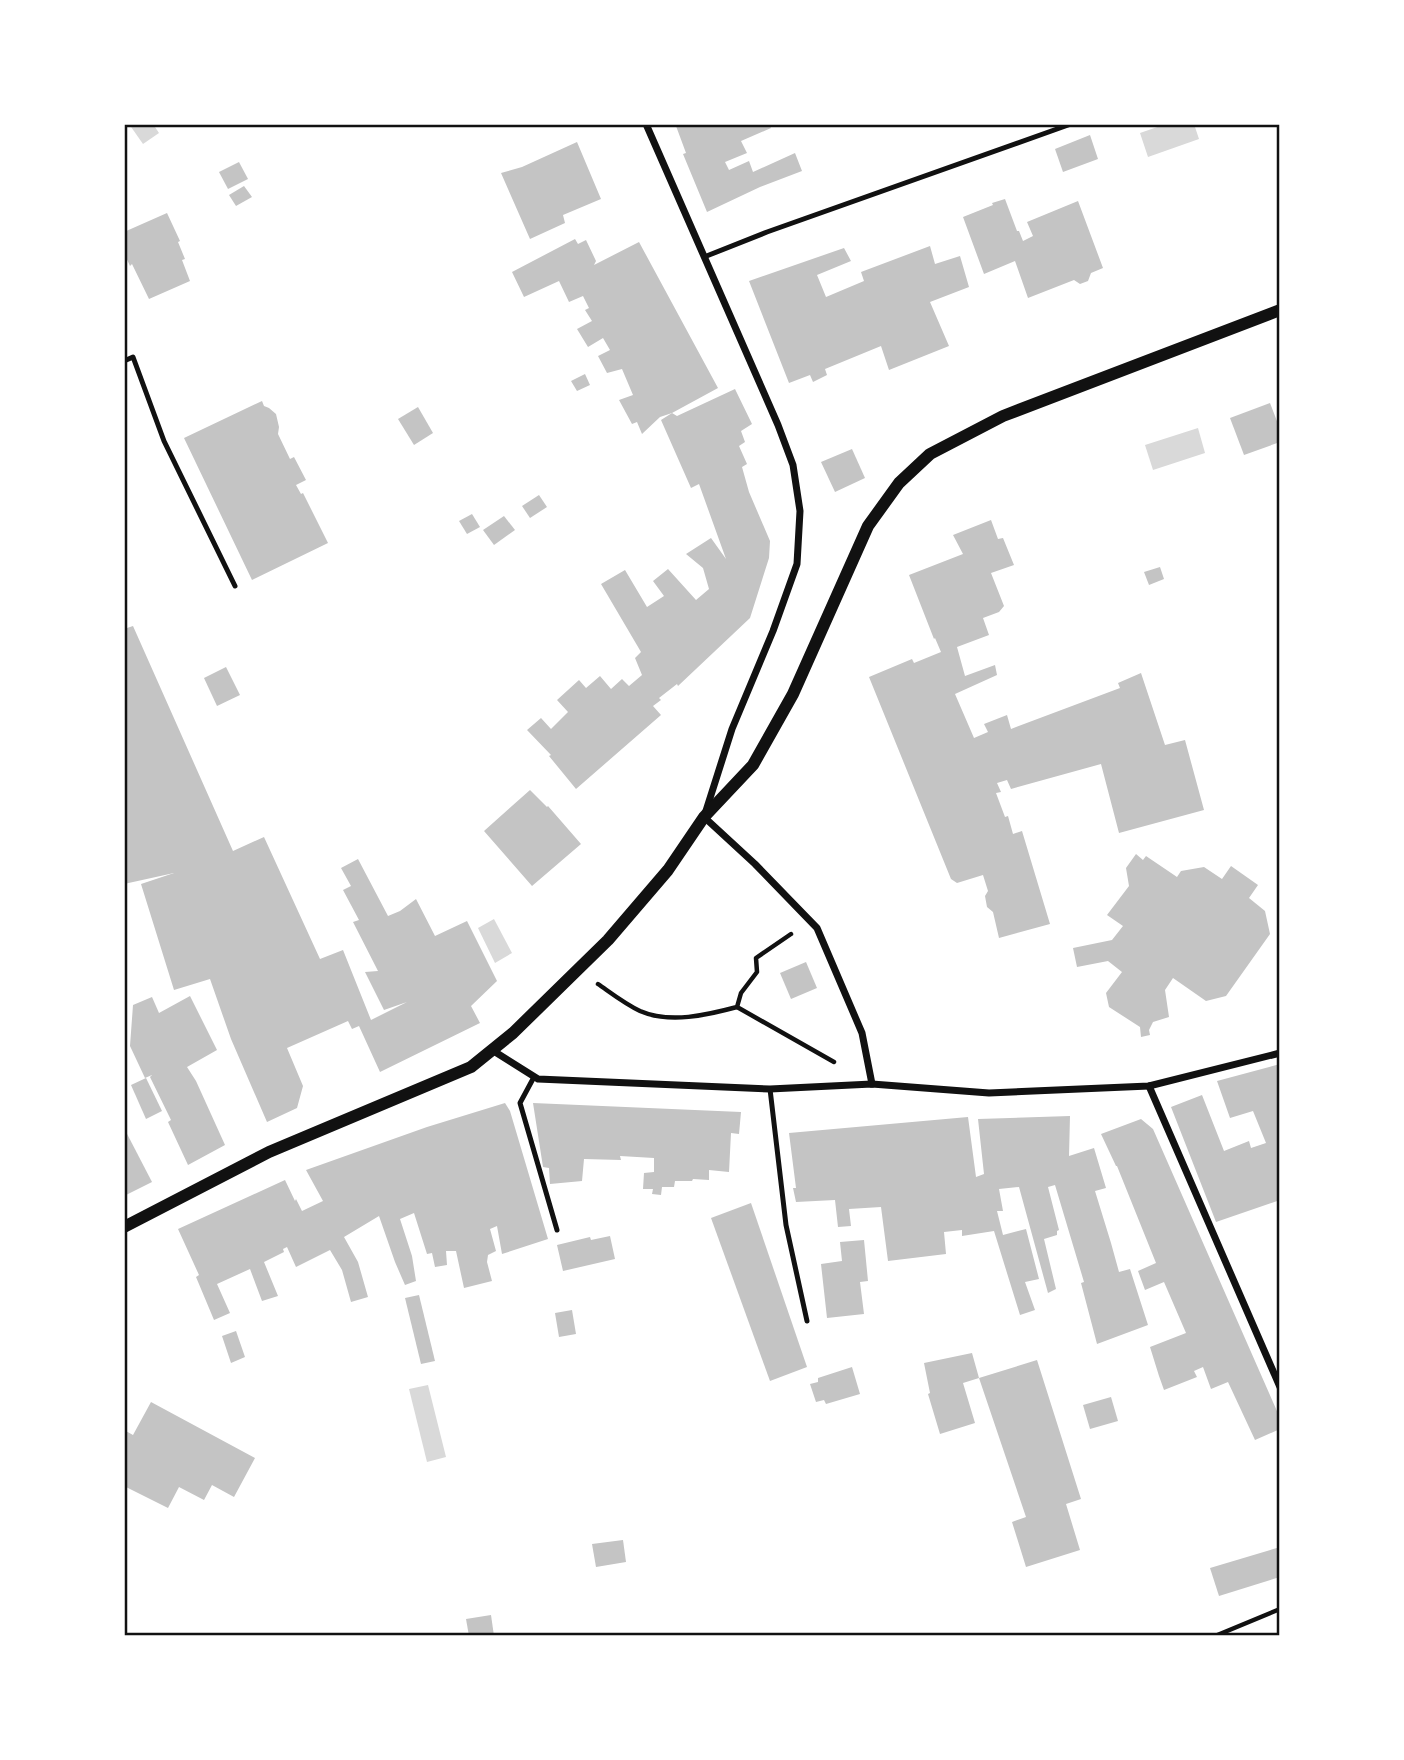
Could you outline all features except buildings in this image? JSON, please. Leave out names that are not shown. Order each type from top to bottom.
[{"type":"street","points":[[646,124],[778,425],[793,465],[800,511],[797,564],[732,729],[704,817]]},
{"type":"street","points":[[124,1227],[269,1152],[471,1067],[513,1033],[608,940],[668,870],[704,817],[753,765],[793,694],[869,526],[899,483],[930,454],[1003,416],[1280,310]]},
{"type":"street","points":[[704,817],[755,864],[817,928],[862,1033],[872,1084]]},
{"type":"street","points":[[492,1050],[538,1079],[770,1090],[872,1084],[989,1093],[1149,1086],[1280,1053]]},
{"type":"street","points":[[1149,1086],[1280,1387]]},
{"type":"lane","points":[[704,257],[1071,124]]},
{"type":"lane","points":[[124,361],[133,358],[164,441],[235,586]]},
{"type":"lane","points":[[534,1077],[520,1103],[557,1230]]},
{"type":"lane","points":[[770,1090],[786,1225],[807,1321]]},
{"type":"path","points":[[737,1007],[741,993],[757,972],[756,958],[797,931],[817,928]]},
{"type":"path","points":[[576,971],[641,1011],[667,1017],[707,1015],[737,1007],[872,1084]]},
{"type":"path","points":[[1215,1636],[1280,1609]]},
{"type":"shaded area","points":[[129,124],[153,124],[159,133],[143,144]]},
{"type":"shaded area","points":[[1166,124],[1194,124],[1199,139],[1148,157],[1140,133]]},
{"type":"shaded area","points":[[1198,428],[1205,453],[1153,470],[1145,445]]},
{"type":"shaded area","points":[[494,919],[512,953],[495,963],[478,928]]},
{"type":"shaded area","points":[[428,1385],[446,1457],[427,1462],[409,1389]]}]
